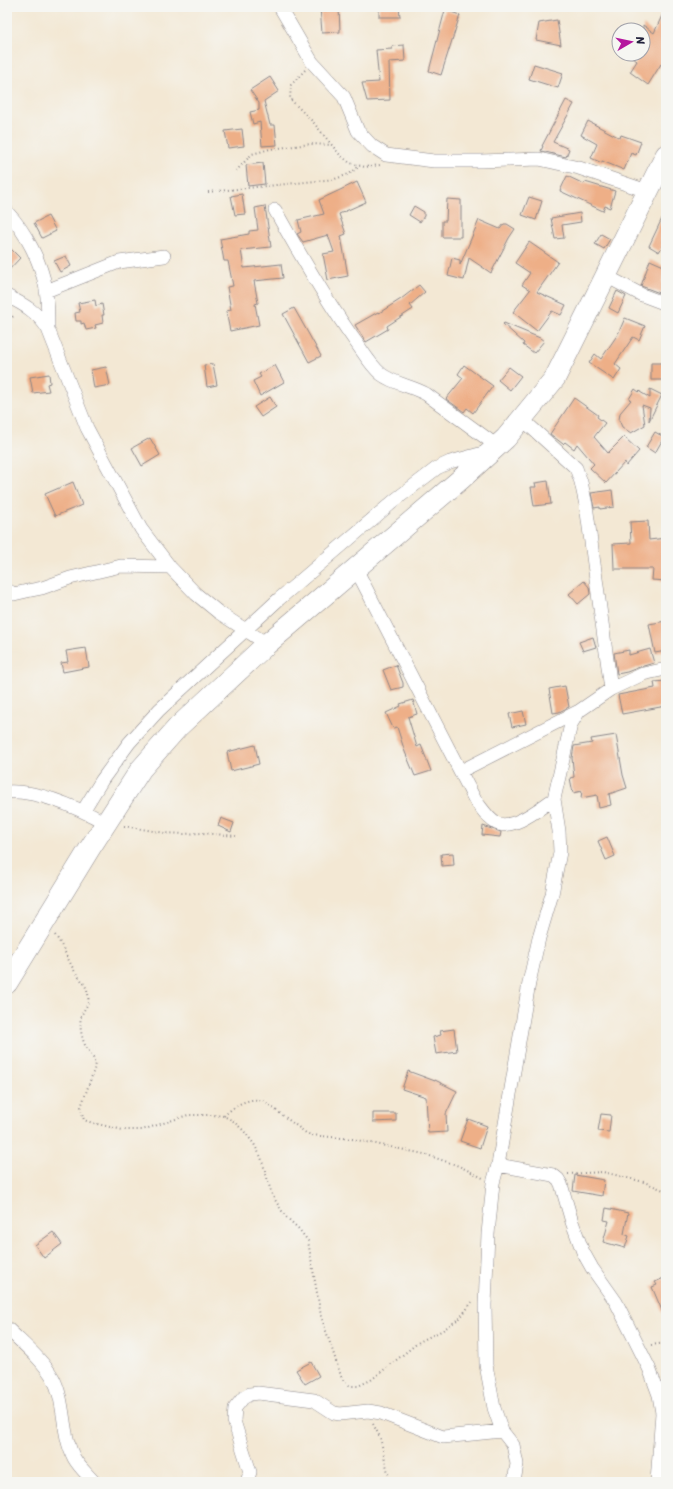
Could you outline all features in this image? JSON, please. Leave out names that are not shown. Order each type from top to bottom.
[{"type":"main road","points":[[7,983],[141,769],[178,727],[267,644],[356,570],[506,438],[555,378],[666,155]]},
{"type":"street","points":[[280,7],[312,62],[344,97],[358,130],[372,146],[386,155],[434,161],[539,159],[579,168],[647,191]]},
{"type":"street","points":[[274,210],[309,271],[344,325],[376,370],[383,376],[395,382],[419,390],[426,394],[493,448]]},
{"type":"street","points":[[7,212],[15,220],[42,271],[46,291],[48,329]]},
{"type":"street","points":[[46,291],[119,262],[164,256]]},
{"type":"street","points":[[606,276],[666,304]]},
{"type":"street","points":[[7,296],[29,308],[41,318],[48,329],[87,428],[141,529],[170,567],[196,594],[218,612],[267,644]]},
{"type":"street","points":[[522,419],[576,468],[582,482],[611,689]]},
{"type":"street","points":[[83,811],[102,780],[129,743],[158,710],[245,630],[395,500],[437,468],[450,462],[493,448]]},
{"type":"street","points":[[9,594],[42,588],[70,578],[121,566],[170,567]]},
{"type":"street","points":[[356,570],[475,800],[495,822],[504,826],[515,823],[554,799]]},
{"type":"street","points":[[461,772],[579,711],[611,689],[643,674],[666,669]]},
{"type":"street","points":[[514,1482],[517,1464],[513,1445],[502,1431],[494,1408],[486,1365],[485,1305],[488,1234],[493,1182],[498,1165],[531,976],[552,894],[560,852],[559,831],[554,799],[571,724],[579,711]]},
{"type":"street","points":[[7,792],[24,792],[39,796],[83,811],[106,823]]},
{"type":"street","points":[[498,1165],[553,1175],[561,1184],[572,1222],[583,1252],[592,1268],[616,1302],[648,1368],[659,1395],[662,1413],[657,1482]]},
{"type":"street","points":[[7,1328],[42,1362],[52,1378],[58,1392],[71,1451],[75,1460],[94,1482]]},
{"type":"street","points":[[247,1482],[250,1472],[234,1421],[235,1408],[243,1398],[250,1394],[258,1393],[314,1400],[334,1413],[340,1414],[368,1412],[385,1415],[443,1437],[502,1431]]},
{"type":"path","points":[[312,62],[291,85],[290,99],[313,122],[340,155],[350,162],[364,167],[387,164]]},
{"type":"path","points":[[236,171],[252,154],[270,149],[310,144],[332,145]]},
{"type":"path","points":[[208,192],[335,179],[349,174],[360,166]]},
{"type":"path","points":[[7,459],[7,491]]},
{"type":"path","points":[[106,823],[165,833],[202,833],[236,836]]},
{"type":"path","points":[[42,927],[53,933],[60,942],[74,970],[83,981],[88,993],[89,1001],[81,1018],[81,1029],[86,1046],[96,1064],[81,1106],[84,1120],[123,1130],[142,1130],[188,1115],[212,1115],[224,1116],[244,1130],[261,1157],[272,1194],[285,1216],[299,1229],[308,1241],[321,1316],[342,1379],[350,1386],[358,1386],[371,1380],[419,1342],[443,1330],[460,1318],[475,1298]]},
{"type":"path","points":[[224,1116],[240,1104],[260,1100],[265,1102],[311,1136],[352,1139],[424,1154],[460,1166],[493,1182]]},
{"type":"path","points":[[553,1175],[603,1172],[644,1182],[666,1191]]},
{"type":"path","points":[[368,1412],[380,1437],[390,1482]]},
{"type":"building","points":[[320,7],[339,7],[340,32],[322,33]]},
{"type":"building","points":[[379,7],[399,7],[400,17],[379,17]]},
{"type":"building","points":[[666,7],[666,68],[661,64],[648,85],[630,72],[636,62],[651,62],[651,31],[654,33]]},
{"type":"building","points":[[445,10],[460,15],[441,75],[429,71]]},
{"type":"building","points":[[557,20],[561,45],[536,40],[539,23]]},
{"type":"building","points":[[404,45],[405,61],[389,62],[390,100],[367,101],[362,83],[379,82],[376,50],[392,49],[392,46]]},
{"type":"building","points":[[534,64],[563,73],[558,88],[529,79]]},
{"type":"building","points":[[270,77],[279,91],[264,101],[270,125],[275,125],[277,145],[262,146],[260,122],[253,124],[250,112],[259,110],[259,103],[250,90]]},
{"type":"building","points":[[566,100],[574,104],[553,142],[569,149],[566,157],[541,151],[542,146]]},
{"type":"building","points":[[588,121],[620,138],[621,135],[641,142],[636,155],[631,153],[624,170],[591,158],[597,144],[581,135]]},
{"type":"building","points":[[242,129],[244,146],[228,148],[225,131]]},
{"type":"building","points":[[263,163],[265,184],[248,186],[246,165]]},
{"type":"building","points":[[567,176],[584,184],[585,182],[615,191],[610,208],[605,206],[603,211],[560,191]]},
{"type":"building","points":[[357,182],[366,202],[339,214],[346,234],[341,236],[348,276],[328,280],[323,254],[334,252],[328,235],[303,242],[297,234],[301,232],[298,220],[324,214],[319,200]]},
{"type":"building","points":[[242,194],[245,214],[235,215],[231,196]]},
{"type":"building","points":[[529,197],[542,201],[536,220],[522,215]]},
{"type":"building","points":[[447,199],[461,200],[461,237],[442,237],[442,221],[446,221]]},
{"type":"building","points":[[265,206],[271,247],[241,250],[244,268],[281,264],[283,278],[254,281],[258,303],[255,304],[259,325],[230,331],[226,311],[231,310],[227,287],[233,286],[228,261],[224,261],[220,239],[249,234],[249,231],[258,230],[255,208]]},
{"type":"building","points":[[414,206],[424,212],[424,216],[420,222],[409,215]]},
{"type":"building","points":[[666,210],[666,238],[665,237],[663,242],[665,242],[659,252],[649,246]]},
{"type":"building","points":[[580,213],[581,222],[562,225],[564,238],[555,239],[551,218]]},
{"type":"building","points":[[48,216],[56,231],[42,238],[34,223]]},
{"type":"building","points":[[479,220],[500,229],[504,224],[507,224],[515,229],[491,273],[469,258],[464,280],[448,276],[452,258],[460,260],[460,265]]},
{"type":"building","points":[[601,234],[610,239],[604,249],[595,244]]},
{"type":"building","points":[[529,242],[558,262],[537,292],[566,305],[561,315],[552,311],[537,331],[513,312],[530,290],[522,285],[530,273],[515,263]]},
{"type":"building","points":[[7,245],[20,258],[7,272]]},
{"type":"building","points":[[66,256],[71,266],[60,272],[54,261]]},
{"type":"building","points":[[650,260],[666,267],[662,282],[666,284],[665,295],[641,286]]},
{"type":"building","points":[[419,285],[425,292],[410,305],[413,309],[387,326],[388,329],[366,342],[355,325],[378,312],[379,313]]},
{"type":"building","points":[[617,291],[626,296],[618,313],[609,308]]},
{"type":"building","points":[[95,300],[96,306],[102,304],[104,315],[102,315],[103,323],[95,325],[96,328],[86,330],[84,323],[81,324],[81,321],[76,321],[75,313],[80,312],[78,303]]},
{"type":"building","points":[[294,308],[321,356],[309,362],[283,314]]},
{"type":"building","points":[[625,318],[645,326],[639,340],[633,337],[615,364],[621,369],[614,380],[589,363],[595,354],[601,359],[618,334]]},
{"type":"building","points":[[504,323],[544,341],[534,353],[523,345],[524,343],[503,324]]},
{"type":"building","points":[[651,363],[663,363],[663,380],[651,380]]},
{"type":"building","points":[[213,364],[217,385],[207,387],[204,365]]},
{"type":"building","points":[[275,365],[284,382],[260,396],[253,381],[261,377],[259,374]]},
{"type":"building","points":[[464,365],[493,386],[473,413],[467,408],[464,412],[446,399],[463,378],[458,374]]},
{"type":"building","points":[[106,367],[110,385],[94,388],[91,370]]},
{"type":"building","points":[[509,367],[521,376],[510,390],[498,380]]},
{"type":"building","points":[[49,374],[50,383],[47,384],[49,391],[33,393],[30,377]]},
{"type":"building","points":[[635,389],[650,398],[650,389],[662,395],[649,421],[650,408],[642,405],[645,425],[631,433],[622,427],[619,420],[620,413],[631,400],[629,399]]},
{"type":"building","points":[[270,397],[276,407],[261,417],[254,407]]},
{"type":"building","points":[[574,398],[598,415],[597,417],[605,423],[594,437],[608,453],[624,437],[639,451],[626,466],[625,462],[606,483],[590,468],[594,464],[577,444],[574,449],[565,442],[563,444],[550,434]]},
{"type":"building","points":[[655,432],[664,437],[655,453],[646,447]]},
{"type":"building","points":[[150,438],[160,455],[142,466],[132,448]]},
{"type":"building","points":[[548,481],[551,504],[534,506],[531,487],[536,487],[535,483]]},
{"type":"building","points":[[73,482],[82,505],[55,516],[45,494]]},
{"type":"building","points":[[612,490],[614,507],[600,509],[600,507],[594,508],[591,493]]},
{"type":"building","points":[[648,521],[649,540],[666,538],[666,581],[652,580],[653,569],[614,569],[613,544],[631,543],[630,522]]},
{"type":"building","points":[[584,581],[589,587],[590,594],[578,604],[569,594]]},
{"type":"building","points":[[666,621],[666,651],[655,653],[649,624]]},
{"type":"building","points":[[593,637],[596,647],[583,651],[579,642]]},
{"type":"building","points":[[86,648],[89,667],[63,672],[61,663],[68,662],[66,651]]},
{"type":"building","points":[[650,649],[654,663],[617,674],[614,653],[629,650],[629,655]]},
{"type":"building","points":[[396,665],[403,683],[403,687],[391,690],[383,670]]},
{"type":"building","points":[[666,681],[666,706],[622,714],[618,695],[655,688],[654,682]]},
{"type":"building","points":[[565,686],[569,707],[553,713],[549,689]]},
{"type":"building","points":[[413,700],[417,714],[408,717],[417,747],[421,745],[431,771],[415,776],[397,727],[393,728],[386,713],[401,706],[400,704]]},
{"type":"building","points":[[523,711],[526,724],[512,727],[509,714]]},
{"type":"building","points":[[616,735],[623,775],[627,788],[609,794],[611,805],[599,808],[597,795],[581,798],[582,791],[573,793],[570,778],[574,777],[572,758],[574,746],[592,743],[591,739]]},
{"type":"building","points":[[255,745],[259,764],[231,771],[227,752]]},
{"type":"building","points":[[221,818],[234,823],[231,832],[218,826]]},
{"type":"building","points":[[483,826],[501,832],[500,837],[482,835]]},
{"type":"building","points":[[607,837],[615,856],[606,860],[598,841]]},
{"type":"building","points":[[453,853],[454,865],[442,866],[441,854]]},
{"type":"building","points":[[454,1029],[457,1051],[436,1054],[433,1037],[441,1035],[440,1031]]},
{"type":"building","points":[[408,1071],[435,1080],[457,1091],[446,1114],[447,1132],[428,1133],[426,1097],[402,1089]]},
{"type":"building","points":[[373,1113],[396,1113],[396,1121],[373,1122]]},
{"type":"building","points":[[601,1114],[611,1115],[609,1132],[598,1131]]},
{"type":"building","points":[[468,1119],[487,1126],[480,1148],[460,1141]]},
{"type":"building","points":[[575,1175],[604,1180],[602,1196],[573,1191]]},
{"type":"building","points":[[606,1208],[628,1213],[624,1234],[629,1236],[625,1248],[603,1242],[609,1221],[604,1220]]},
{"type":"building","points":[[53,1232],[62,1244],[44,1258],[35,1245]]},
{"type":"building","points":[[666,1277],[666,1320],[652,1287],[657,1285],[655,1282]]},
{"type":"building","points":[[311,1362],[319,1376],[305,1384],[296,1370]]}]
